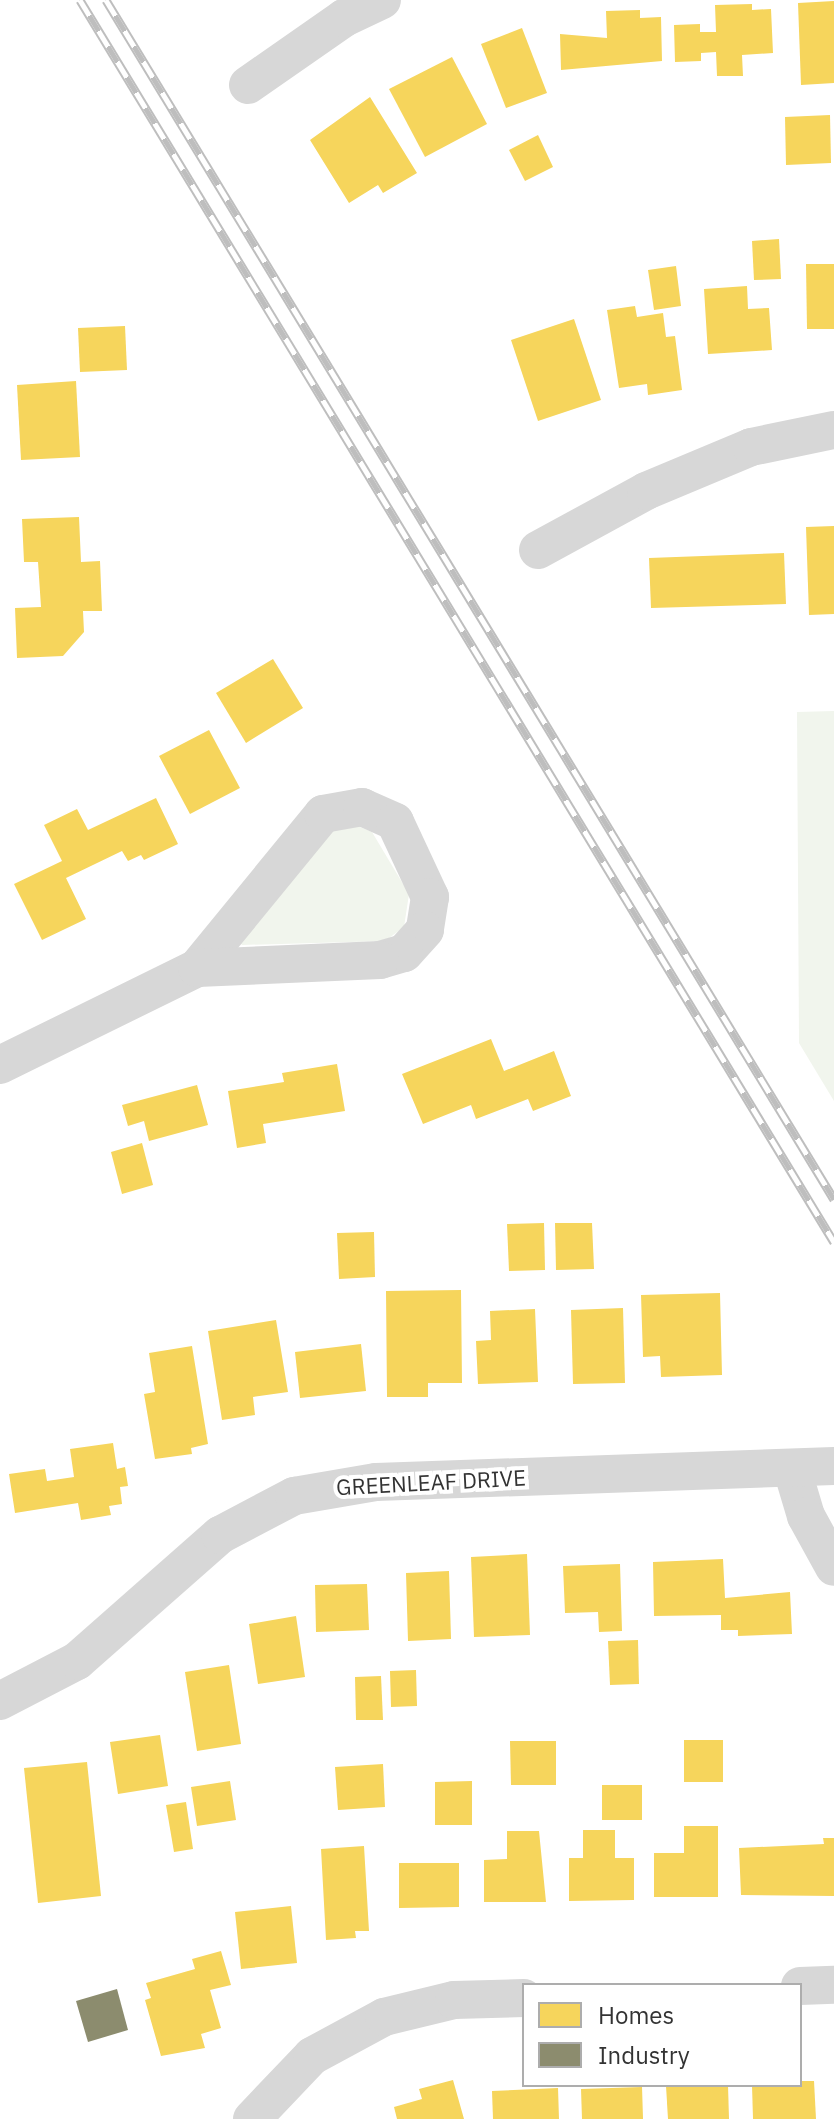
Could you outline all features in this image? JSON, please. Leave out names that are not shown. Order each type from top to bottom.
[{"type":"street","points":[[248,85],[344,18],[382,0]]},
{"type":"street","points":[[538,550],[646,491],[751,447],[834,430]]},
{"type":"street","points":[[0,1065],[197,968],[380,960],[404,953],[425,930],[430,897],[395,822],[362,807],[323,814],[197,968]]},
{"type":"street","name":"GREENLEAF DRIVE","points":[[0,1701],[77,1661],[220,1535],[294,1496],[376,1482],[834,1466]]},
{"type":"street","points":[[792,1469],[806,1516],[834,1567]]},
{"type":"street","points":[[802,1986],[834,1985]]},
{"type":"street","points":[[252,2119],[312,2056],[384,2017],[454,2000],[522,1998]]},
{"type":"shaded area","points":[[834,711],[834,1101],[799,1043],[797,712]]},
{"type":"shaded area","points":[[350,823],[372,832],[409,894],[404,927],[385,941],[242,945],[238,940],[315,839]]},
{"type":"building: Homes","points":[[834,1],[834,83],[801,85],[798,3]]},
{"type":"building: Homes","points":[[752,4],[752,10],[771,9],[773,53],[742,55],[743,76],[717,76],[716,52],[701,53],[701,61],[675,62],[674,25],[700,24],[700,32],[716,32],[715,5]]},
{"type":"building: Homes","points":[[640,10],[640,18],[661,17],[662,61],[561,70],[560,34],[607,38],[606,11]]},
{"type":"building: Homes","points":[[522,28],[547,93],[506,108],[481,44]]},
{"type":"building: Homes","points":[[452,57],[487,124],[425,157],[389,89]]},
{"type":"building: Homes","points":[[370,97],[417,173],[383,193],[378,185],[349,203],[310,140]]},
{"type":"building: Homes","points":[[830,115],[831,163],[786,165],[785,117]]},
{"type":"building: Homes","points":[[538,135],[553,167],[525,181],[509,150]]},
{"type":"building: Homes","points":[[779,239],[781,279],[754,280],[752,241]]},
{"type":"building: Homes","points":[[806,264],[834,264],[834,329],[807,329]]},
{"type":"building: Homes","points":[[676,266],[681,306],[654,310],[648,270]]},
{"type":"building: Homes","points":[[747,286],[748,309],[769,308],[772,350],[708,354],[704,289]]},
{"type":"building: Homes","points":[[635,306],[637,317],[663,313],[666,337],[675,336],[682,390],[648,395],[647,384],[619,388],[607,310]]},
{"type":"building: Homes","points":[[574,319],[601,400],[538,421],[511,340]]},
{"type":"building: Homes","points":[[125,326],[127,370],[80,372],[78,328]]},
{"type":"building: Homes","points":[[76,381],[80,457],[21,460],[17,385]]},
{"type":"building: Homes","points":[[79,517],[81,562],[100,561],[102,611],[83,611],[84,632],[63,656],[17,658],[15,608],[41,607],[38,562],[24,562],[22,519]]},
{"type":"building: Homes","points":[[834,526],[834,614],[809,615],[806,527]]},
{"type":"building: Homes","points":[[784,553],[786,604],[651,608],[649,558]]},
{"type":"building: Homes","points":[[273,659],[303,708],[246,743],[216,693]]},
{"type":"building: Homes","points":[[209,730],[240,788],[190,814],[159,756]]},
{"type":"building: Homes","points":[[156,798],[178,844],[144,860],[141,855],[128,861],[122,851],[66,878],[86,919],[42,940],[14,884],[62,861],[44,825],[77,809],[88,830]]},
{"type":"building: Homes","points":[[491,1039],[504,1071],[554,1051],[571,1096],[533,1111],[528,1099],[476,1119],[471,1105],[423,1124],[402,1074]]},
{"type":"building: Homes","points":[[337,1064],[345,1111],[263,1124],[266,1143],[237,1148],[228,1091],[284,1082],[282,1073]]},
{"type":"building: Homes","points":[[197,1085],[208,1125],[149,1141],[144,1121],[128,1126],[122,1105]]},
{"type":"building: Homes","points":[[142,1143],[153,1185],[122,1194],[111,1152]]},
{"type":"building: Homes","points":[[544,1223],[545,1270],[509,1271],[507,1224]]},
{"type":"building: Homes","points":[[555,1223],[592,1223],[594,1269],[556,1270]]},
{"type":"building: Homes","points":[[374,1232],[375,1277],[339,1279],[337,1233]]},
{"type":"building: Homes","points":[[461,1290],[462,1383],[428,1383],[428,1397],[387,1397],[386,1291]]},
{"type":"building: Homes","points":[[720,1293],[722,1375],[661,1377],[660,1356],[643,1357],[641,1295]]},
{"type":"building: Homes","points":[[623,1308],[625,1383],[573,1384],[571,1310]]},
{"type":"building: Homes","points":[[535,1309],[538,1382],[478,1384],[476,1341],[491,1340],[490,1311]]},
{"type":"building: Homes","points":[[276,1320],[288,1392],[253,1397],[255,1415],[222,1420],[208,1331]]},
{"type":"building: Homes","points":[[361,1344],[366,1391],[300,1398],[295,1352]]},
{"type":"building: Homes","points":[[192,1346],[208,1444],[191,1448],[192,1454],[155,1459],[144,1394],[155,1392],[149,1353]]},
{"type":"building: Homes","points":[[113,1443],[117,1469],[125,1467],[128,1486],[120,1487],[122,1504],[109,1506],[111,1515],[81,1520],[78,1503],[15,1513],[9,1474],[45,1469],[47,1481],[74,1477],[70,1449]]},
{"type":"building: Homes","points":[[527,1554],[530,1635],[474,1637],[471,1557]]},
{"type":"building: Homes","points":[[723,1559],[725,1598],[790,1592],[792,1634],[738,1636],[738,1630],[721,1630],[721,1615],[654,1616],[653,1562]]},
{"type":"building: Homes","points":[[620,1564],[622,1631],[599,1632],[598,1612],[565,1613],[563,1566]]},
{"type":"building: Homes","points":[[449,1571],[451,1639],[408,1641],[406,1573]]},
{"type":"building: Homes","points":[[367,1584],[369,1630],[316,1632],[315,1585]]},
{"type":"building: Homes","points":[[296,1616],[305,1677],[258,1684],[249,1624]]},
{"type":"building: Homes","points":[[638,1640],[639,1684],[610,1685],[608,1641]]},
{"type":"building: Homes","points":[[229,1665],[241,1744],[197,1751],[185,1672]]},
{"type":"building: Homes","points":[[416,1670],[417,1706],[391,1707],[390,1671]]},
{"type":"building: Homes","points":[[381,1676],[383,1720],[356,1720],[355,1677]]},
{"type":"building: Homes","points":[[160,1735],[168,1786],[118,1794],[110,1742]]},
{"type":"building: Homes","points":[[684,1740],[723,1740],[723,1782],[684,1782]]},
{"type":"building: Homes","points":[[510,1741],[556,1741],[556,1785],[511,1785]]},
{"type":"building: Homes","points":[[87,1762],[101,1896],[38,1903],[24,1768]]},
{"type":"building: Homes","points":[[383,1764],[385,1807],[338,1810],[335,1767]]},
{"type":"building: Homes","points":[[230,1781],[236,1820],[197,1826],[191,1787]]},
{"type":"building: Homes","points":[[472,1781],[472,1825],[435,1825],[435,1782]]},
{"type":"building: Homes","points":[[602,1785],[642,1785],[642,1820],[602,1820]]},
{"type":"building: Homes","points":[[186,1802],[193,1849],[174,1852],[166,1805]]},
{"type":"building: Homes","points":[[684,1826],[718,1826],[718,1897],[654,1897],[654,1853],[684,1853]]},
{"type":"building: Homes","points":[[583,1830],[615,1830],[615,1858],[634,1858],[634,1900],[569,1901],[569,1858],[583,1858]]},
{"type":"building: Homes","points":[[507,1831],[539,1831],[546,1902],[484,1902],[484,1860],[507,1859]]},
{"type":"building: Homes","points":[[823,1838],[834,1838],[834,1896],[741,1895],[739,1848],[824,1844]]},
{"type":"building: Homes","points":[[364,1846],[369,1931],[355,1931],[356,1938],[326,1940],[321,1849]]},
{"type":"building: Homes","points":[[399,1863],[459,1863],[459,1907],[399,1908]]},
{"type":"building: Homes","points":[[291,1906],[297,1963],[241,1969],[235,1912]]},
{"type":"building: Homes","points":[[221,1951],[231,1985],[210,1990],[221,2028],[201,2034],[205,2048],[161,2056],[145,2000],[151,1998],[146,1983],[195,1969],[192,1959]]},
{"type":"building: Homes","points":[[453,2080],[464,2119],[397,2119],[394,2107],[422,2099],[419,2089]]},
{"type":"building: Homes","points":[[802,2081],[814,2081],[816,2119],[753,2119],[752,2087],[802,2087]]},
{"type":"building: Homes","points":[[642,2087],[643,2119],[582,2119],[581,2089]]},
{"type":"building: Homes","points":[[666,2087],[728,2087],[729,2119],[668,2119]]},
{"type":"building: Homes","points":[[558,2088],[559,2119],[493,2119],[492,2091]]},
{"type":"building: Industry","points":[[117,1989],[128,2030],[88,2042],[76,2001]]},
{"type":"railway","points":[[80,0],[834,1242]]},
{"type":"railway","points":[[106,0],[834,1199]]}]
